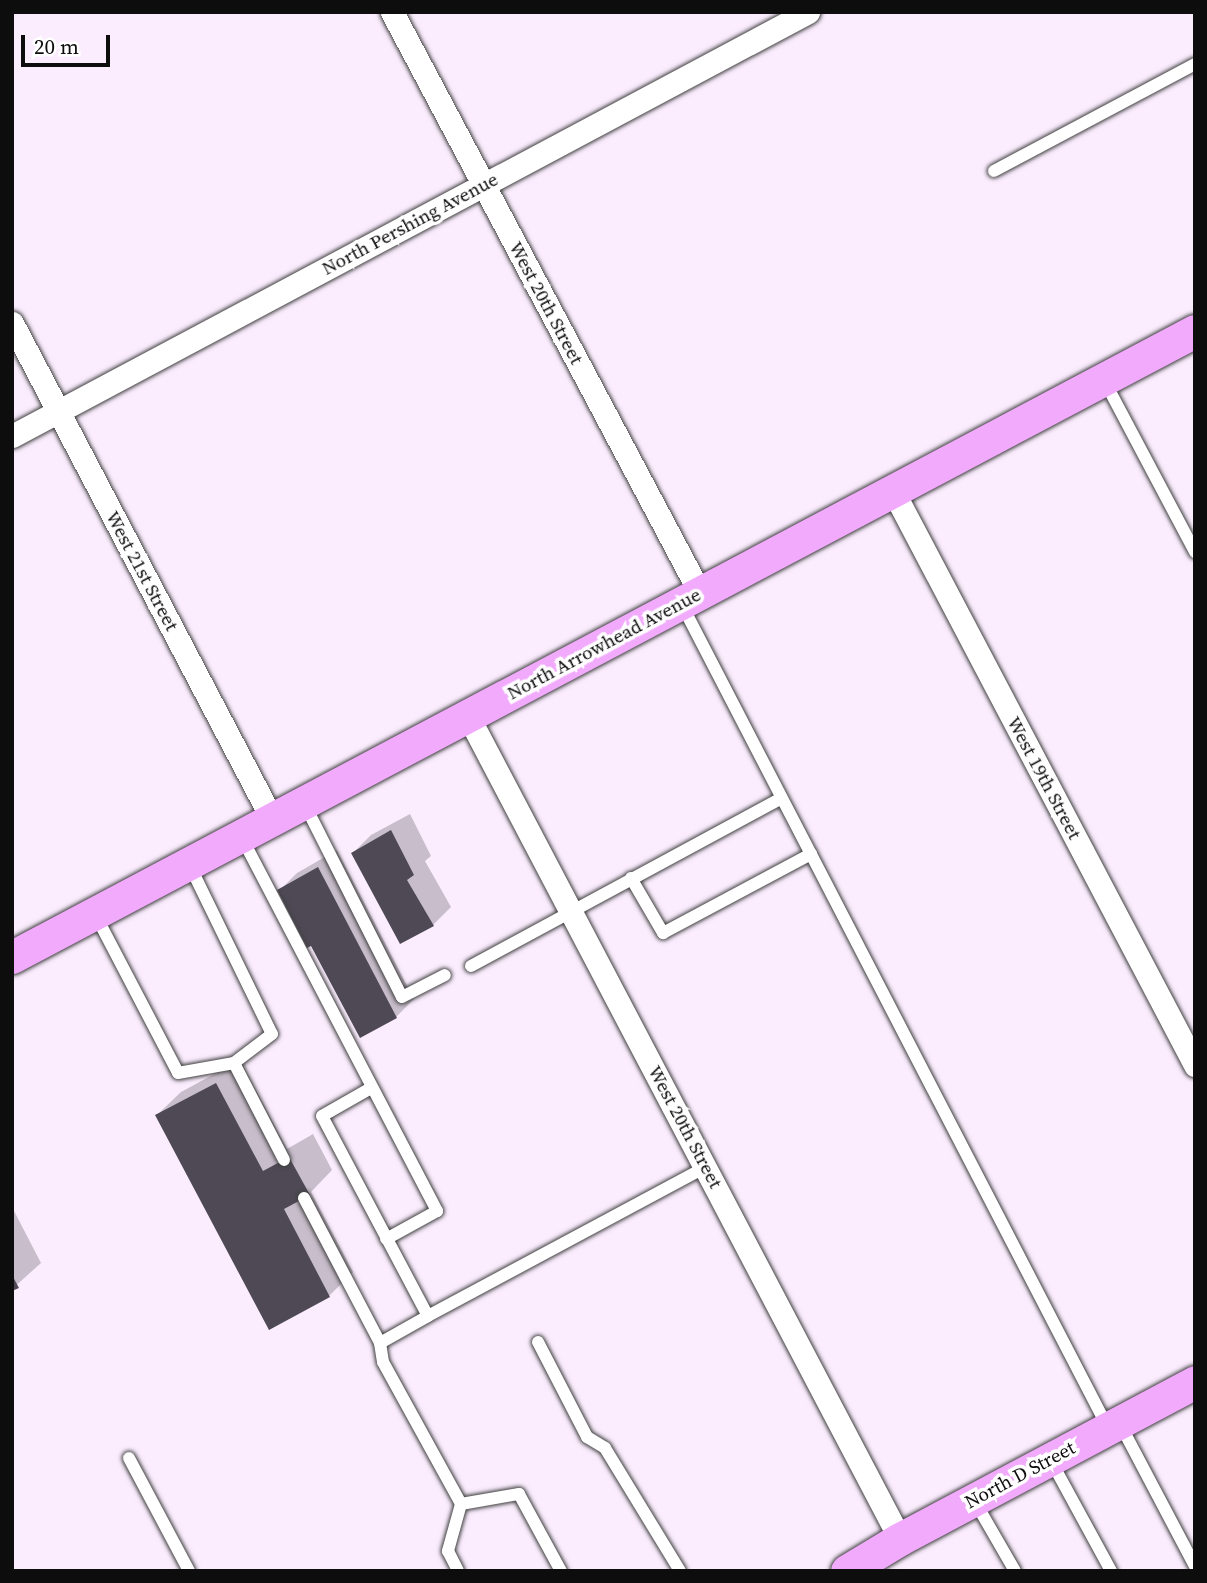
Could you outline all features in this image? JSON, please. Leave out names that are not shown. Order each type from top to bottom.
[{"type":"street","name":"West 20th Street","points":[[391,12],[484,185],[691,598]]},
{"type":"street","name":"North Pershing Avenue","points":[[12,436],[808,12]]},
{"type":"street","name":"West 21st Street","points":[[12,323],[272,819]]},
{"type":"street","name":"North Arrowhead Avenue","points":[[12,957],[1195,331]]},
{"type":"street","name":"West 19th Street","points":[[893,491],[1195,1065]]},
{"type":"street","name":"West 20th Street","points":[[468,716],[900,1539]]},
{"type":"street","name":"North D Street","points":[[847,1571],[900,1539],[1195,1382]]},
{"type":"lane","points":[[994,171],[1195,64]]},
{"type":"lane","points":[[1104,379],[1195,552]]},
{"type":"lane","points":[[691,598],[782,798],[811,854],[1114,1425],[1195,1566]]},
{"type":"lane","points":[[471,966],[782,798]]},
{"type":"lane","points":[[303,803],[402,996],[445,975]]},
{"type":"lane","points":[[241,836],[437,1211],[386,1239]]},
{"type":"lane","points":[[631,878],[663,933],[811,854]]},
{"type":"lane","points":[[94,914],[178,1073],[234,1063],[272,1034],[189,864]]},
{"type":"lane","points":[[234,1063],[284,1160]]},
{"type":"lane","points":[[371,1088],[322,1116],[428,1316]]},
{"type":"lane","points":[[380,1343],[706,1167]]},
{"type":"lane","points":[[304,1198],[380,1343],[383,1362],[461,1504],[448,1552],[458,1571]]},
{"type":"lane","points":[[538,1342],[587,1437],[605,1448],[680,1571]]},
{"type":"lane","points":[[129,1458],[189,1571]]},
{"type":"lane","points":[[1049,1459],[1111,1571]]},
{"type":"lane","points":[[461,1504],[519,1494],[561,1571]]},
{"type":"lane","points":[[974,1499],[1015,1571]]},
{"type":"building","points":[[391,830],[414,875],[407,880],[434,926],[400,944],[351,853]]},
{"type":"building","points":[[318,867],[397,1018],[360,1038],[311,946],[307,948],[277,890]]},
{"type":"building","points":[[216,1083],[263,1171],[289,1157],[310,1195],[284,1209],[330,1297],[269,1330],[155,1115]]},
{"type":"building","points":[[12,1275],[19,1288],[12,1291]]}]
